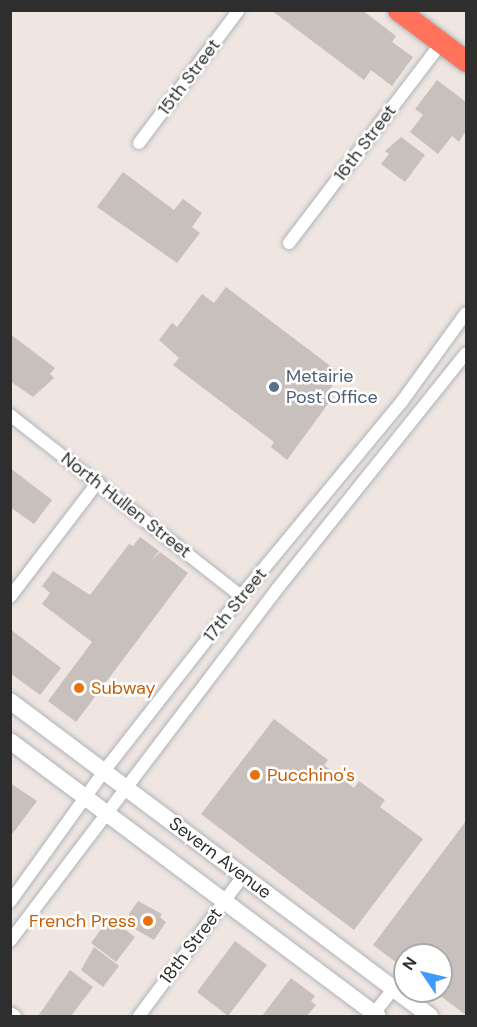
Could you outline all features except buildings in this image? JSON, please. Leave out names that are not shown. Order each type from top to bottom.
[{"type":"highway","points":[[398,10],[466,61]]},
{"type":"street","name":"15th Street","points":[[139,142],[239,10]]},
{"type":"street","name":"16th Street","points":[[289,243],[442,42]]},
{"type":"street","name":"17th Street","points":[[10,902],[87,798],[104,771],[241,596],[396,409],[466,314]]},
{"type":"street","name":"17th Street","points":[[10,941],[125,786],[466,353]]},
{"type":"street","name":"North Hullen Street","points":[[10,415],[241,596]]},
{"type":"street","points":[[10,597],[98,482]]},
{"type":"street","name":"Severn Avenue","points":[[10,701],[393,989]]},
{"type":"street","name":"Severn Avenue","points":[[10,741],[375,1016]]},
{"type":"street","name":"18th Street","points":[[139,1017],[243,876]]},
{"type":"street","points":[[375,1016],[393,989]]},
{"type":"street","name":"Severn Avenue","points":[[411,1003],[429,1017]]},
{"type":"street","points":[[10,1013],[15,1017]]},
{"type":"place","name":"Metairie Post Office","points":[[274,387]]},
{"type":"place","name":"Subway","points":[[79,688]]},
{"type":"place","name":"Pucchino's","points":[[255,775]]},
{"type":"place","name":"French Press","points":[[148,921]]}]
